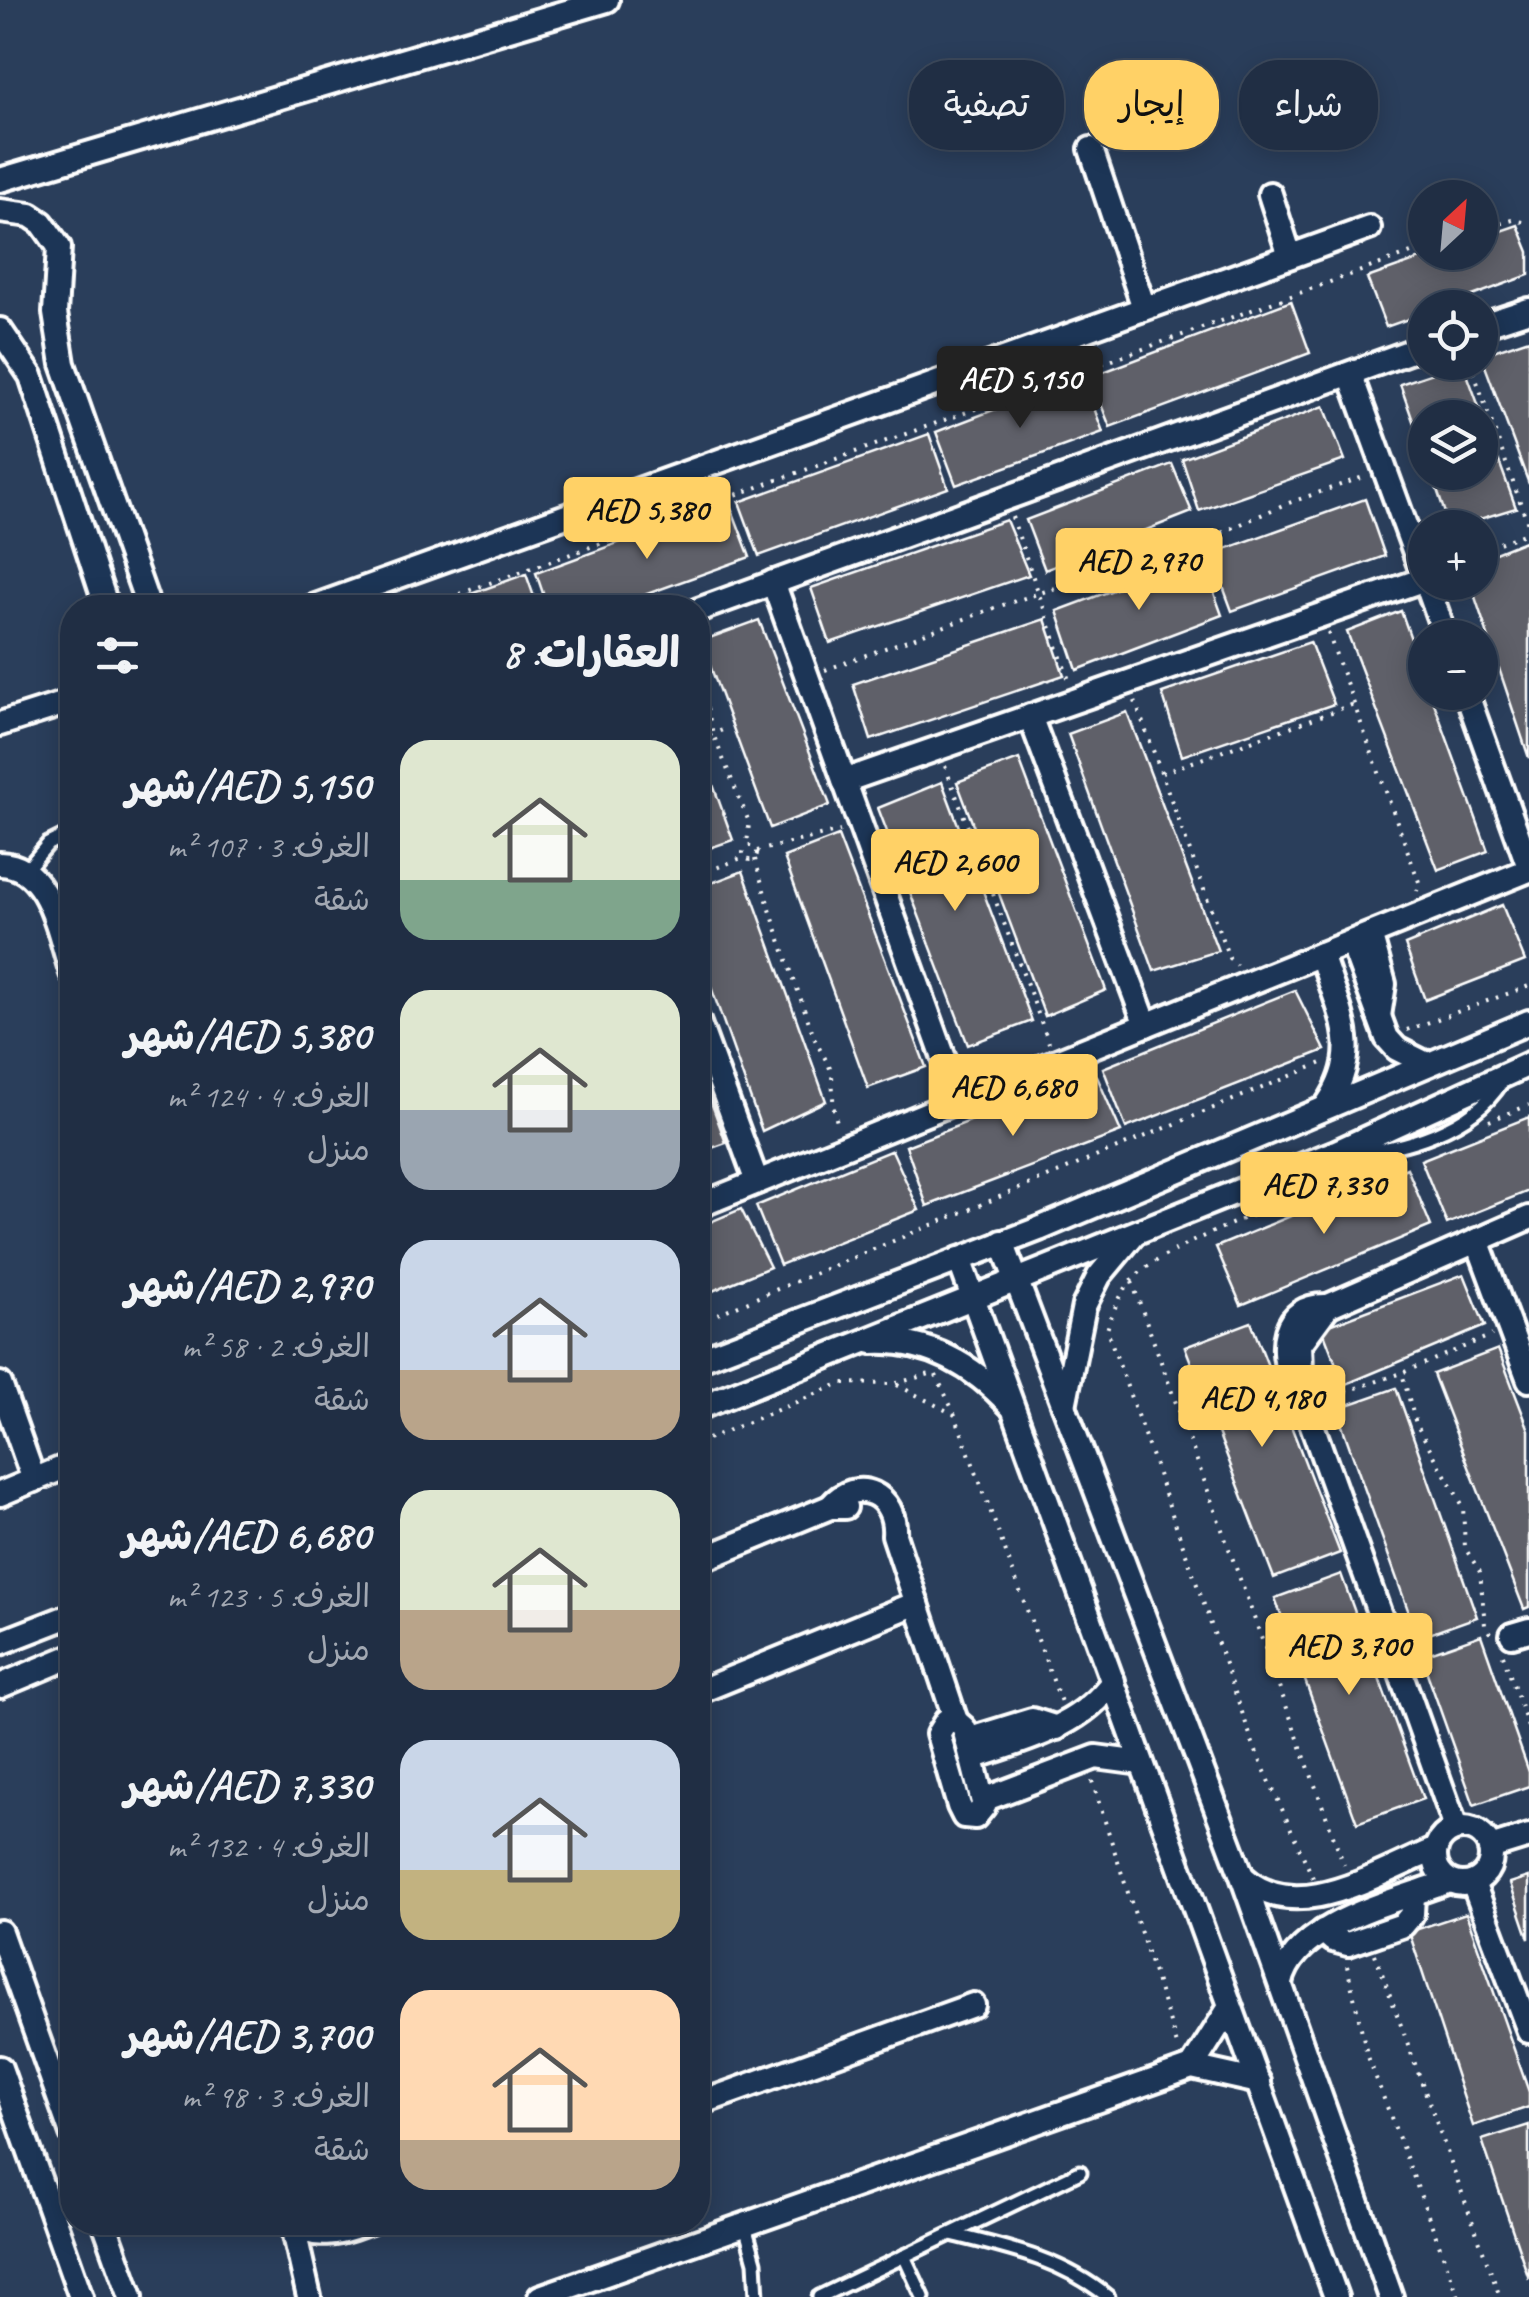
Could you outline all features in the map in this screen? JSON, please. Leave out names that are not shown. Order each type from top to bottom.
[{"type":"street","points":[[0,180],[607,0]]},
{"type":"street","points":[[1091,150],[1144,308]]},
{"type":"street","points":[[1270,194],[1290,256]]},
{"type":"street","points":[[0,212],[30,215],[42,223],[59,247],[55,313],[63,364],[144,595]]},
{"type":"street","points":[[346,595],[1369,228]]},
{"type":"street","points":[[1498,320],[1529,310]]},
{"type":"street","points":[[0,330],[31,376],[103,595]]},
{"type":"street","points":[[710,606],[1408,352]]},
{"type":"street","points":[[1350,374],[1408,533]]},
{"type":"street","points":[[773,582],[960,1100]]},
{"type":"street","points":[[844,781],[1408,586]]},
{"type":"street","points":[[0,724],[60,705]]},
{"type":"street","points":[[710,1201],[1362,940],[1529,868],[1472,710]]},
{"type":"street","points":[[1030,716],[1146,1025]]},
{"type":"street","points":[[0,864],[26,870],[41,886],[60,939]]},
{"type":"street","points":[[1362,940],[1382,1028],[1397,1049],[1427,1064]]},
{"type":"street","points":[[1320,954],[1349,1051],[1344,1078],[1328,1106]]},
{"type":"street","points":[[710,1355],[1002,1242],[1529,1022]]},
{"type":"street","points":[[1349,1051],[1382,1028]]},
{"type":"street","points":[[710,1053],[757,1182]]},
{"type":"street","points":[[710,1403],[1336,1152],[1529,1064]]},
{"type":"street","points":[[1456,1828],[1304,1401],[1300,1344],[1328,1306],[1529,1218]]},
{"type":"street","points":[[1064,1406],[1084,1306],[1099,1276],[1136,1232]]},
{"type":"street","points":[[1478,1240],[1529,1380]]},
{"type":"street","points":[[1002,1242],[1242,1876],[1391,2297]]},
{"type":"street","points":[[959,1259],[1336,2297]]},
{"type":"street","points":[[858,1343],[893,1341],[944,1354],[983,1380],[1017,1414]]},
{"type":"street","points":[[0,1384],[34,1480]]},
{"type":"street","points":[[0,1494],[60,1469]]},
{"type":"street","points":[[710,1556],[830,1506],[864,1504],[894,1535],[965,1740],[982,1800],[980,1815],[969,1818],[960,1812],[938,1734],[946,1721],[965,1740]]},
{"type":"street","points":[[710,1687],[917,1603]]},
{"type":"street","points":[[0,1644],[60,1620]]},
{"type":"street","points":[[0,1703],[11,1681],[60,1661]]},
{"type":"street","points":[[965,1740],[1057,1728],[1084,1712],[1113,1681]]},
{"type":"street","points":[[982,1800],[1096,1756],[1141,1763]]},
{"type":"street","points":[[1281,1983],[1290,1956],[1414,1895],[1461,1882],[1488,1868],[1490,1848],[1477,1831],[1456,1828],[1446,1832],[1434,1850],[1434,1862],[1461,1882],[1529,2031]]},
{"type":"street","points":[[1490,1848],[1529,1836]]},
{"type":"street","points":[[1242,1876],[1267,1895],[1282,1899],[1321,1894],[1434,1850]]},
{"type":"street","points":[[1331,1937],[1370,1938],[1409,1920],[1414,1895]]},
{"type":"street","points":[[0,1932],[60,2100]]},
{"type":"street","points":[[710,2100],[974,2005]]},
{"type":"street","points":[[1192,2066],[1230,2007]]},
{"type":"street","points":[[540,2297],[1192,2066],[1259,2082]]},
{"type":"street","points":[[0,2068],[81,2297]]},
{"type":"street","points":[[109,2235],[131,2297]]},
{"type":"street","points":[[294,2235],[309,2297]]},
{"type":"lane","points":[[26,870],[48,844],[60,838]]},
{"type":"lane","points":[[819,2297],[1080,2172]]},
{"type":"lane","points":[[745,2226],[756,2262],[757,2297]]},
{"type":"lane","points":[[950,2234],[1038,2256],[1084,2279],[1108,2297]]},
{"type":"lane","points":[[904,2256],[923,2297]]},
{"type":"path","points":[[1498,224],[1514,220],[1529,223]]},
{"type":"path","points":[[456,595],[1408,254]]},
{"type":"path","points":[[1476,380],[1529,530],[1498,543]]},
{"type":"path","points":[[806,676],[1210,538],[1284,504],[1385,470]]},
{"type":"path","points":[[1006,498],[1076,700]]},
{"type":"path","points":[[1321,615],[1420,882],[1414,894]]},
{"type":"path","points":[[1129,682],[1228,958],[1241,965]]},
{"type":"path","points":[[1162,774],[1354,704]]},
{"type":"path","points":[[710,723],[749,822],[744,857]]},
{"type":"path","points":[[710,735],[725,729]]},
{"type":"path","points":[[939,747],[1056,1062]]},
{"type":"path","points":[[748,846],[757,851],[860,826]]},
{"type":"path","points":[[757,851],[754,859],[770,917],[832,1074],[829,1102],[845,1147]]},
{"type":"path","points":[[710,870],[744,857],[754,859]]},
{"type":"path","points":[[1382,1028],[1529,986]]},
{"type":"path","points":[[710,1317],[1349,1051]]},
{"type":"path","points":[[1481,1124],[1529,1105]]},
{"type":"path","points":[[1321,1894],[1255,1749],[1136,1403],[1108,1342],[1112,1312],[1132,1281],[1165,1254],[1381,1165]]},
{"type":"path","points":[[1132,1281],[1350,1883]]},
{"type":"path","points":[[1304,1401],[1402,1372],[1510,1328]]},
{"type":"path","points":[[710,1438],[842,1383],[894,1384],[924,1377],[944,1354]]},
{"type":"path","points":[[1402,1372],[1416,1424],[1463,1506],[1465,1548],[1480,1572],[1484,1625],[1498,1641],[1529,1730]]},
{"type":"path","points":[[894,1384],[955,1415]]},
{"type":"path","points":[[1331,1937],[1354,1988],[1367,2054],[1459,2297]]},
{"type":"path","points":[[1370,1938],[1500,2297]]},
{"type":"building","points":[[1518,225],[1529,252],[1529,275],[1489,290],[1408,290],[1408,319],[1386,327],[1367,278],[1408,263],[1408,270],[1498,270],[1498,232]]},
{"type":"building","points":[[1291,301],[1310,353],[1110,427],[1090,377]]},
{"type":"building","points":[[1529,339],[1529,484],[1490,380],[1498,380],[1498,349]]},
{"type":"building","points":[[1082,376],[1103,432],[956,485],[936,432]]},
{"type":"building","points":[[1412,380],[1469,380],[1477,400],[1408,400],[1408,407],[1400,384]]},
{"type":"building","points":[[1324,406],[1345,460],[1199,511],[1182,459]]},
{"type":"building","points":[[929,434],[948,488],[759,556],[739,502]]},
{"type":"building","points":[[1498,459],[1516,508],[1498,513],[1498,510],[1444,510],[1437,490],[1498,490]]},
{"type":"building","points":[[1172,464],[1192,512],[1045,570],[1026,520]]},
{"type":"building","points":[[1365,499],[1385,556],[1232,611],[1211,554]]},
{"type":"building","points":[[729,502],[750,557],[644,595],[544,595],[536,573]]},
{"type":"building","points":[[1006,520],[1029,575],[830,643],[811,588]]},
{"type":"building","points":[[1525,541],[1529,552],[1529,758],[1498,666],[1498,620],[1483,620],[1476,600],[1498,600],[1498,552]]},
{"type":"building","points":[[1201,557],[1222,615],[1077,670],[1057,611]]},
{"type":"building","points":[[526,574],[533,595],[468,595]]},
{"type":"building","points":[[1401,611],[1408,631],[1408,710],[1437,710],[1488,851],[1438,870],[1347,632]]},
{"type":"building","points":[[1045,619],[1064,675],[871,740],[853,684]]},
{"type":"building","points":[[759,620],[830,805],[770,828],[710,665],[710,638]]},
{"type":"building","points":[[1310,642],[1334,704],[1182,756],[1162,693]]},
{"type":"building","points":[[1127,712],[1218,951],[1154,971],[1068,734]]},
{"type":"building","points":[[1019,759],[1106,990],[1045,1016],[957,782]]},
{"type":"building","points":[[710,776],[733,840],[710,848]]},
{"type":"building","points":[[942,782],[1032,1021],[968,1045],[878,808]]},
{"type":"building","points":[[838,836],[926,1067],[868,1088],[784,857]]},
{"type":"building","points":[[743,871],[826,1101],[762,1131],[710,984],[710,883]]},
{"type":"building","points":[[1502,905],[1525,961],[1425,1000],[1405,945]]},
{"type":"building","points":[[1295,990],[1325,1050],[1126,1128],[1103,1068]]},
{"type":"building","points":[[1095,1072],[1121,1132],[927,1206],[906,1146]]},
{"type":"building","points":[[710,1099],[726,1143],[710,1149]]},
{"type":"building","points":[[1529,1117],[1529,1191],[1447,1224],[1421,1160]]},
{"type":"building","points":[[892,1150],[919,1210],[780,1265],[756,1206]]},
{"type":"building","points":[[1407,1168],[1431,1226],[1241,1305],[1216,1247]]},
{"type":"building","points":[[741,1209],[770,1267],[710,1292],[710,1222]]},
{"type":"building","points":[[1464,1274],[1485,1326],[1344,1385],[1322,1328]]},
{"type":"building","points":[[1251,1322],[1340,1553],[1274,1578],[1185,1347]]},
{"type":"building","points":[[1498,1349],[1529,1430],[1529,1607],[1524,1609],[1433,1374]]},
{"type":"building","points":[[1396,1388],[1477,1617],[1418,1638],[1336,1409]]},
{"type":"building","points":[[1341,1574],[1423,1799],[1357,1823],[1275,1598]]},
{"type":"building","points":[[1481,1635],[1529,1772],[1529,1786],[1474,1805],[1421,1656]]},
{"type":"building","points":[[1529,1877],[1529,1939],[1510,1883]]},
{"type":"building","points":[[1466,1913],[1529,2092],[1529,2107],[1473,2126],[1409,1932]]},
{"type":"building","points":[[1529,2125],[1529,2279],[1482,2140]]}]
